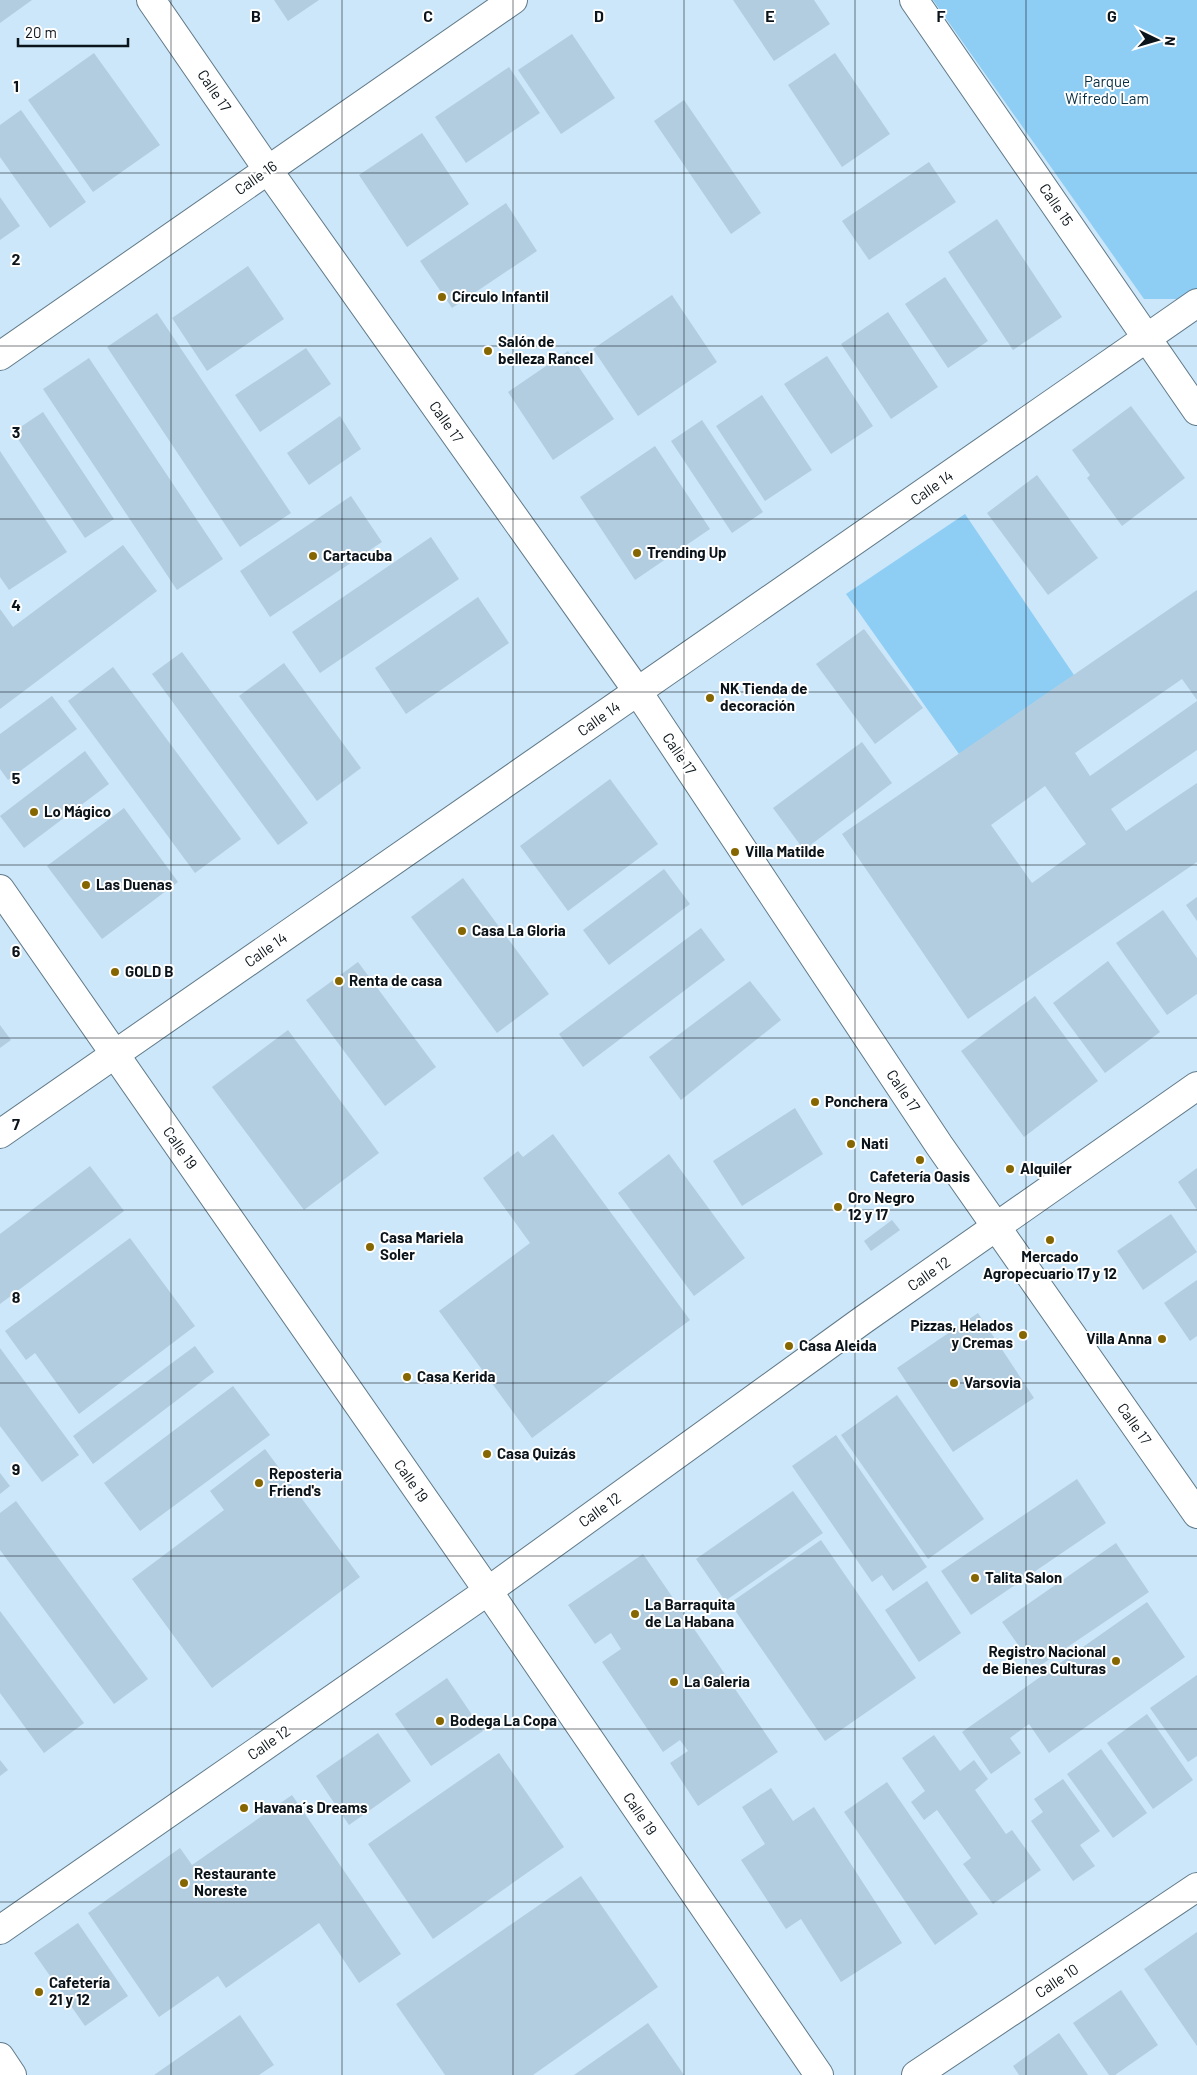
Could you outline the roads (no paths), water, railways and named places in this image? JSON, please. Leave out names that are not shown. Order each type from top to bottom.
[{"type":"street","name":"Calle 17","points":[[151,0],[268,170],[638,692],[939,1145],[1197,1514]]},
{"type":"street","name":"Calle 16","points":[[0,356],[513,0]]},
{"type":"street","name":"Calle 15","points":[[914,0],[1197,411]]},
{"type":"street","name":"Calle 14","points":[[0,1134],[1197,303]]},
{"type":"street","name":"Calle 19","points":[[0,889],[488,1591],[819,2075]]},
{"type":"street","name":"Calle 12","points":[[0,1930],[488,1591],[863,1320],[1197,1086]]},
{"type":"street","name":"Calle 10","points":[[916,2075],[1197,1888]]},
{"type":"street","points":[[0,2057],[12,2075]]},
{"type":"place","name":"Círculo Infantil","points":[[442,297]]},
{"type":"place","name":"Salón de belleza Rancel","points":[[488,351]]},
{"type":"place","name":"Trending Up","points":[[637,553]]},
{"type":"place","name":"Cartacuba","points":[[313,556]]},
{"type":"place","name":"NK Tienda de decoración","points":[[710,698]]},
{"type":"place","name":"Lo Mágico","points":[[34,812]]},
{"type":"place","name":"Villa Matilde","points":[[735,852]]},
{"type":"place","name":"Las Duenas","points":[[86,885]]},
{"type":"place","name":"Casa La Gloria","points":[[462,931]]},
{"type":"place","name":"GOLD B","points":[[115,972]]},
{"type":"place","name":"Renta de casa","points":[[339,981]]},
{"type":"place","name":"Ponchera","points":[[815,1102]]},
{"type":"place","name":"Nati","points":[[851,1144]]},
{"type":"place","name":"Cafetería Oasis","points":[[920,1160]]},
{"type":"place","name":"Alquiler","points":[[1010,1169]]},
{"type":"place","name":"Oro Negro 12 y 17","points":[[838,1207]]},
{"type":"place","name":"Mercado Agropecuario 17 y 12","points":[[1050,1240]]},
{"type":"place","name":"Casa Mariela Soler","points":[[370,1247]]},
{"type":"place","name":"Pizzas, Helados y Cremas","points":[[1023,1335]]},
{"type":"place","name":"Villa Anna","points":[[1162,1339]]},
{"type":"place","name":"Casa Aleida","points":[[789,1346]]},
{"type":"place","name":"Casa Kerida","points":[[407,1377]]},
{"type":"place","name":"Varsovia","points":[[954,1383]]},
{"type":"place","name":"Casa Quizás","points":[[487,1454]]},
{"type":"place","name":"Reposteria Friend's","points":[[259,1483]]},
{"type":"place","name":"Talita Salon","points":[[975,1578]]},
{"type":"place","name":"La Barraquita de La Habana","points":[[635,1614]]},
{"type":"place","name":"Registro Nacional de Bienes Culturas","points":[[1116,1661]]},
{"type":"place","name":"La Galeria","points":[[674,1682]]},
{"type":"place","name":"Bodega La Copa","points":[[440,1721]]},
{"type":"place","name":"Havana´s Dreams","points":[[244,1808]]},
{"type":"place","name":"Restaurante Noreste","points":[[184,1883]]},
{"type":"place","name":"Cafetería 21 y 12","points":[[39,1992]]},
{"type":"park label","name":"Parque Wifredo Lam","points":[[1107,90]]}]
